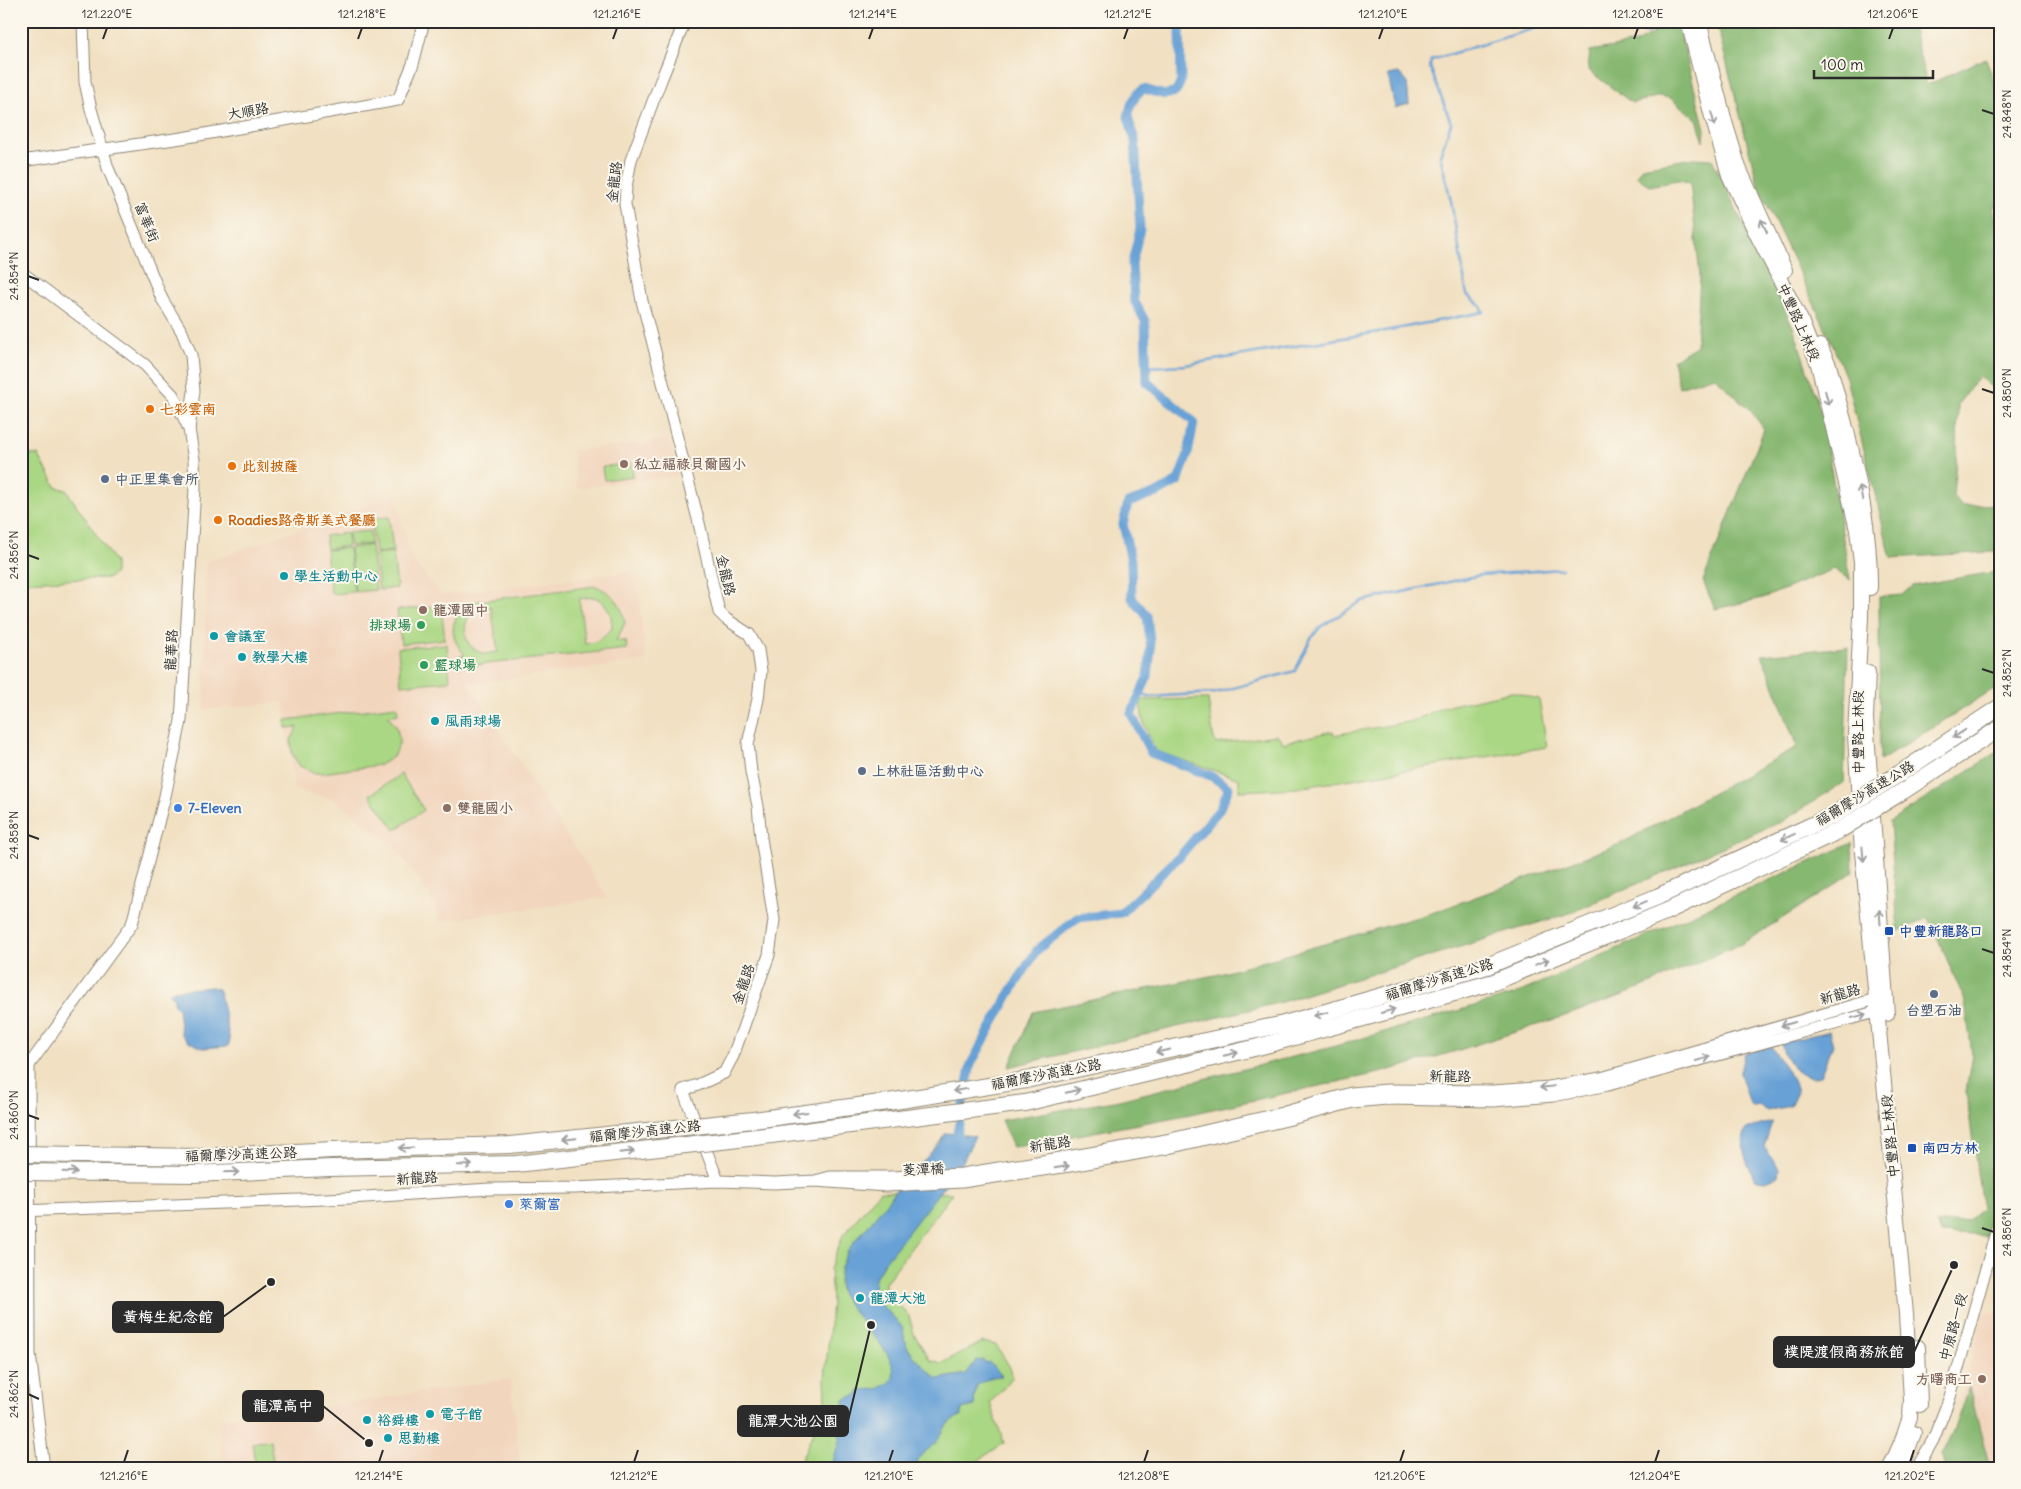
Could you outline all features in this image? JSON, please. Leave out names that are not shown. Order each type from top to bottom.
[{"type":"highway","name":"福爾摩沙高速公路","points":[[21,1154],[200,1157],[333,1150],[510,1145],[753,1120],[888,1102],[1026,1080],[1284,1024],[1487,966],[1835,824],[1899,774],[2000,708]]},
{"type":"highway","name":"福爾摩沙高速公路","points":[[21,1172],[193,1174],[330,1168],[516,1164],[748,1138],[1025,1103],[1258,1048],[1494,982],[1666,912],[1835,824],[1903,791],[2000,728]]},
{"type":"main road","name":"中豐路上林段","points":[[1688,21],[1712,117],[1729,175],[1756,234],[1800,318],[1818,364],[1857,530],[1861,563],[1861,617],[1855,735],[1862,852],[1920,1371],[1921,1404],[1917,1425],[1901,1468]]},
{"type":"main road","name":"中豐路上林段","points":[[1699,21],[1739,168],[1829,365],[1862,494],[1870,565],[1866,718],[1880,1003],[1909,1348],[1911,1400],[1910,1417],[1890,1468]]},
{"type":"street","name":"富華街","points":[[83,21],[85,82],[108,168],[162,299],[182,332],[191,355],[194,391],[189,429]]},
{"type":"street","name":"大順路","points":[[21,161],[182,138],[398,100],[413,64],[424,21]]},
{"type":"street","name":"金龍路","points":[[685,21],[631,160],[625,204],[642,300],[699,523],[719,612],[726,619],[749,634],[758,650],[760,664],[758,699],[748,744],[774,920],[773,936],[769,955],[745,1025],[724,1073],[683,1090],[718,1181]]},
{"type":"street","name":"龍華路","points":[[21,272],[145,365],[173,395],[189,429],[194,460],[195,488],[185,676],[177,748],[132,924],[25,1071],[26,1211],[31,1362],[44,1468]]},
{"type":"street","name":"新龍路","points":[[962,1178],[1166,1140],[1282,1113],[1351,1093],[1388,1090],[1493,1092],[1549,1087],[1600,1078],[1880,1003]]},
{"type":"street","points":[[2000,1174],[2000,1181]]},
{"type":"street","name":"菱潭橋","points":[[815,1181],[888,1182],[962,1178]]},
{"type":"street","name":"新龍路","points":[[26,1211],[350,1198],[495,1188],[575,1188],[718,1181],[775,1183],[815,1181]]},
{"type":"street","name":"中原路一段","points":[[1918,1468],[1933,1440],[1950,1397],[2000,1218]]},
{"type":"shaded area","name":"私立福祿貝爾國小","points":[[666,440],[671,444],[677,476],[577,488],[572,451]]},
{"type":"shaded area","points":[[396,495],[411,558],[441,595],[630,572],[639,594],[646,661],[469,684],[607,897],[439,921],[430,897],[394,846],[357,816],[332,799],[294,789],[284,702],[204,710],[206,562]]},
{"type":"shaded area","name":"方曙商工","points":[[2000,1311],[2000,1468],[1983,1468],[1975,1431],[1961,1396],[1982,1314]]},
{"type":"shaded area","points":[[510,1379],[521,1468],[222,1468],[218,1418],[260,1416]]},
{"type":"green space","points":[[1621,21],[1677,21],[1705,129],[1704,142],[1697,119],[1670,98],[1660,96],[1632,103],[1588,70],[1590,51],[1636,43],[1654,33]]},
{"type":"green space","points":[[1716,21],[1911,21],[1927,85],[1986,58],[2000,102],[2000,205],[1993,207],[1996,221],[2000,221],[2000,394],[1979,377],[1958,404],[1957,450],[1953,495],[1962,506],[2000,504],[2000,551],[1891,558],[1846,378],[1829,336],[1758,185]]},
{"type":"green space","points":[[1693,158],[1712,159],[1794,329],[1822,416],[1850,580],[1834,569],[1763,598],[1715,609],[1703,581],[1764,429],[1751,411],[1714,376],[1679,387],[1673,360],[1696,346],[1700,277],[1690,182],[1677,180],[1650,186],[1636,176],[1642,167]]},
{"type":"green space","points":[[21,454],[38,455],[56,487],[66,490],[115,562],[115,573],[109,578],[21,582]]},
{"type":"green space","points":[[631,463],[633,476],[604,480],[602,467]]},
{"type":"green space","points":[[389,517],[393,551],[375,553],[371,518]]},
{"type":"green space","points":[[370,531],[371,544],[350,546],[348,533]]},
{"type":"green space","points":[[347,533],[348,546],[327,549],[325,536]]},
{"type":"green space","points":[[371,545],[376,590],[355,592],[350,548]]},
{"type":"green space","points":[[349,548],[354,592],[331,594],[326,550]]},
{"type":"green space","points":[[393,552],[397,588],[379,590],[375,554]]},
{"type":"green space","points":[[2000,571],[2000,685],[1880,761],[1879,597],[1902,595],[1912,586]]},
{"type":"green space","points":[[596,586],[612,596],[619,604],[625,623],[616,641],[626,641],[627,649],[458,667],[456,657],[465,655],[455,641],[453,627],[459,614],[471,602]],"holes":[[[594,597],[606,606],[611,618],[612,628],[600,639],[585,644],[579,599]],[[491,607],[498,652],[483,654],[473,648],[468,642],[465,629],[467,620],[473,612],[481,608]]]},
{"type":"green space","name":"排球場","points":[[441,606],[445,639],[401,644],[397,610]]},
{"type":"green space","name":"籃球場","points":[[447,644],[450,681],[401,685],[398,648]]},
{"type":"green space","points":[[1848,647],[1844,782],[1783,821],[1570,913],[1278,1003],[1009,1067],[1033,1012],[1220,974],[1432,913],[1620,844],[1797,747],[1762,655]]},
{"type":"green space","points":[[1512,692],[1539,699],[1547,747],[1297,788],[1239,791],[1239,779],[1156,751],[1145,726],[1141,707],[1141,700],[1208,699],[1216,744],[1276,735],[1281,738],[1283,743],[1333,731],[1334,735],[1413,721],[1443,707]]},
{"type":"green space","points":[[397,706],[398,714],[388,716],[396,726],[399,744],[393,757],[380,765],[313,773],[300,766],[292,753],[291,740],[298,727],[286,728],[286,720]]},
{"type":"green space","points":[[2000,750],[2000,1136],[1993,1156],[1991,1211],[1987,1236],[1941,1233],[1936,1224],[1968,1220],[1982,1208],[1966,1092],[1972,1054],[1965,1001],[1929,918],[1898,931],[1890,822]]},
{"type":"green space","points":[[401,774],[424,810],[395,830],[370,795]]},
{"type":"green space","points":[[1852,843],[1853,872],[1743,943],[1626,994],[1562,1017],[1453,1052],[1379,1073],[1181,1116],[1013,1147],[1001,1120],[1115,1101],[1325,1049],[1516,994]]},
{"type":"green space","points":[[880,1191],[952,1193],[885,1283],[885,1290],[909,1316],[914,1334],[930,1360],[942,1363],[983,1342],[996,1345],[1011,1369],[1012,1378],[990,1403],[1004,1443],[967,1468],[798,1468],[826,1401],[825,1379],[832,1303],[830,1269],[843,1235]]},
{"type":"green space","points":[[1969,1387],[1990,1468],[1945,1468],[1941,1455],[1952,1434]]},
{"type":"green space","points":[[270,1440],[274,1468],[236,1468],[235,1465],[255,1462],[252,1443]]},
{"type":"water","points":[[1399,73],[1407,82],[1409,104],[1395,108],[1388,75]]},
{"type":"water","points":[[212,987],[218,989],[220,993],[230,1041],[228,1046],[203,1048],[187,1041],[181,1034],[178,1009],[174,1005],[174,998],[169,994],[174,990]]},
{"type":"water","points":[[1829,1031],[1833,1045],[1820,1076],[1806,1076],[1800,1073],[1789,1062],[1781,1043]]},
{"type":"water","points":[[1771,1046],[1789,1073],[1797,1091],[1790,1106],[1767,1111],[1759,1105],[1751,1107],[1740,1073],[1744,1054]]},
{"type":"water","points":[[1772,1122],[1764,1147],[1779,1168],[1778,1176],[1766,1181],[1755,1180],[1744,1149],[1743,1143],[1746,1129]]},
{"type":"water","name":"龍潭大池","points":[[946,1133],[975,1136],[962,1163],[884,1263],[876,1278],[875,1294],[882,1306],[902,1328],[910,1351],[938,1379],[966,1374],[976,1361],[984,1360],[985,1363],[989,1362],[1002,1376],[992,1377],[977,1385],[974,1398],[975,1406],[962,1409],[961,1416],[949,1423],[934,1445],[921,1455],[916,1468],[831,1468],[840,1438],[838,1428],[845,1408],[844,1399],[857,1395],[860,1390],[882,1387],[892,1379],[893,1368],[888,1355],[854,1312],[840,1289],[842,1266],[854,1242]]},
{"type":"waterway","points":[[955,1144],[971,1064],[1010,993],[1037,950],[1077,918],[1121,913],[1180,856],[1219,810],[1229,788],[1211,776],[1151,753],[1131,714],[1148,676],[1151,649],[1147,616],[1132,598],[1131,561],[1123,524],[1128,503],[1157,493],[1178,481],[1188,454],[1194,422],[1147,382],[1145,321],[1134,300],[1132,263],[1140,229],[1135,140],[1128,117],[1131,105],[1137,94],[1144,89],[1165,95],[1176,92],[1181,81],[1180,29],[1178,21]]},
{"type":"waterway","points":[[1147,367],[1185,365],[1484,312],[1480,305],[1467,295],[1451,201],[1440,155],[1451,123],[1430,67],[1431,60],[1559,21]]},
{"type":"waterway","points":[[1609,21],[1648,33]]},
{"type":"waterway","points":[[1141,695],[1149,697],[1215,693],[1295,671],[1310,640],[1320,627],[1362,601],[1481,575],[1562,569]]},
{"type":"place","name":"七彩雲南","points":[[150,409]]},
{"type":"place","name":"私立福祿貝爾國小","points":[[624,464]]},
{"type":"place","name":"此刻披薩","points":[[232,466]]},
{"type":"place","name":"中正里集會所","points":[[105,479]]},
{"type":"place","name":"Roadies路帝斯美式餐廳","points":[[218,520]]},
{"type":"place","name":"學生活動中心","points":[[284,576]]},
{"type":"place","name":"龍潭國中","points":[[423,610]]},
{"type":"place","name":"排球場","points":[[421,625]]},
{"type":"place","name":"會議室","points":[[214,636]]},
{"type":"place","name":"教學大樓","points":[[242,657]]},
{"type":"place","name":"籃球場","points":[[424,665]]},
{"type":"place","name":"風雨球場","points":[[435,721]]},
{"type":"place","name":"上林社區活動中心","points":[[862,771]]},
{"type":"place","name":"7-Eleven","points":[[178,808]]},
{"type":"place","name":"雙龍國小","points":[[447,808]]},
{"type":"place","name":"中豐新龍路口","points":[[1889,931]]},
{"type":"place","name":"台塑石油","points":[[1934,994]]},
{"type":"place","name":"南四方林","points":[[1912,1148]]},
{"type":"place","name":"萊爾富","points":[[509,1204]]},
{"type":"place","name":"樸隄渡假商務旅館","points":[[1954,1265]]},
{"type":"place","name":"黃梅生紀念館","points":[[271,1282]]},
{"type":"place","name":"龍潭大池","points":[[860,1298]]},
{"type":"place","name":"龍潭大池公園","points":[[871,1325]]},
{"type":"place","name":"方曙商工","points":[[1982,1379]]},
{"type":"place","name":"電子館","points":[[430,1414]]},
{"type":"place","name":"裕舜樓","points":[[367,1420]]},
{"type":"place","name":"思勤樓","points":[[388,1438]]},
{"type":"place","name":"龍潭高中","points":[[369,1443]]}]
